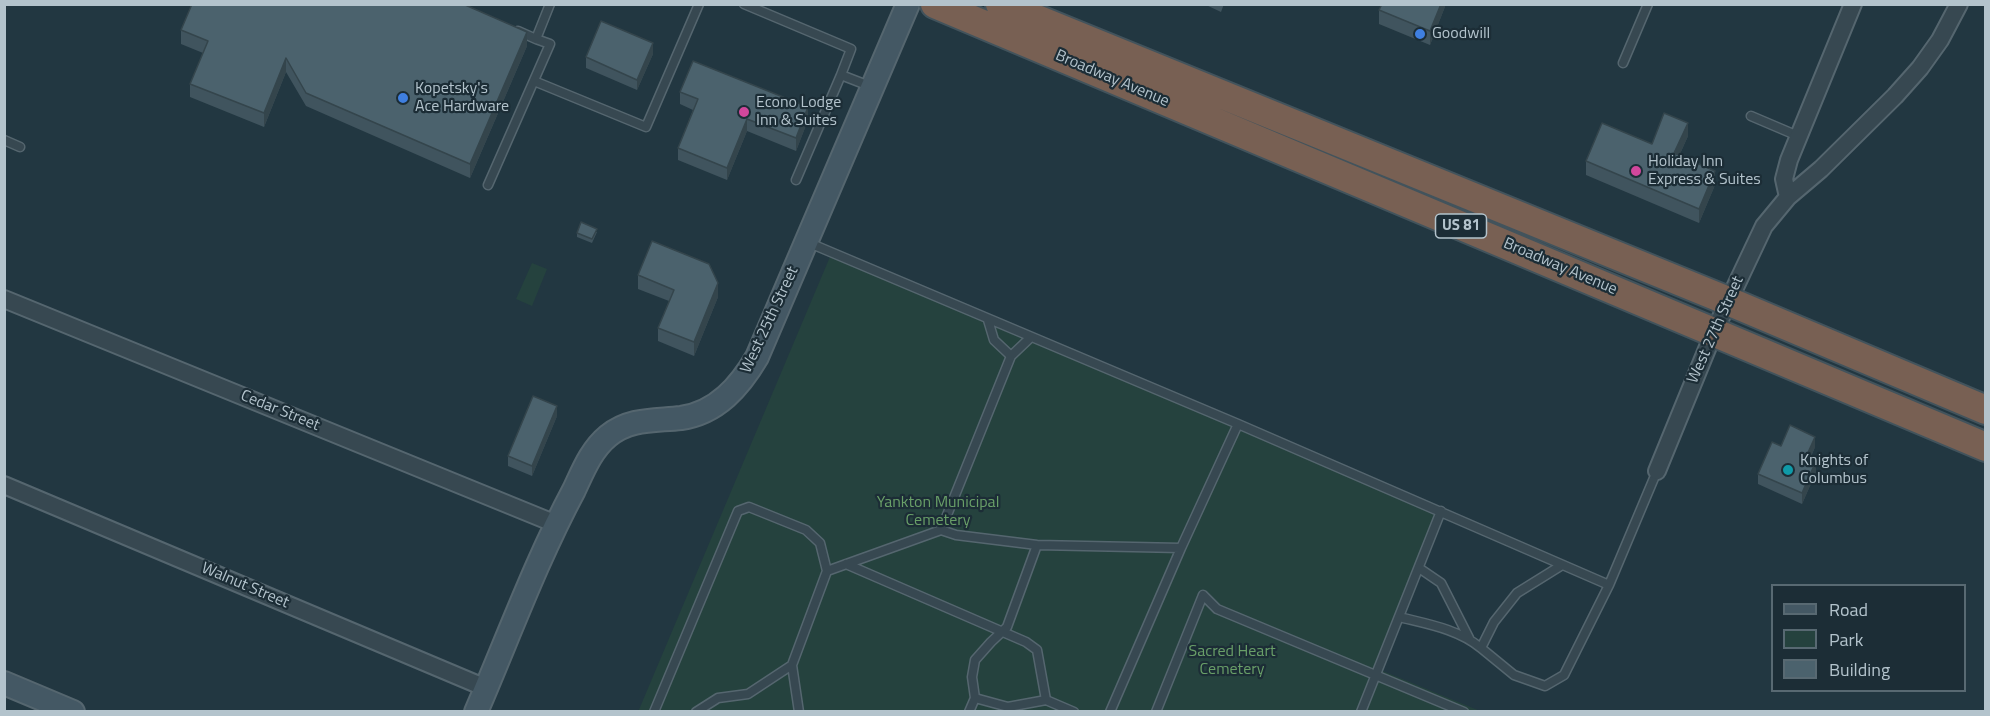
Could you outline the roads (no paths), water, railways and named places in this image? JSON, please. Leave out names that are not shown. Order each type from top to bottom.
[{"type":"highway","name":"Broadway Avenue","points":[[935,4],[1986,447]]},
{"type":"highway","name":"Broadway Avenue","points":[[1000,4],[1728,300],[1986,411]]},
{"type":"street","name":"West 25th Street","points":[[476,711],[556,524],[595,448],[620,428],[641,421],[684,417],[709,409],[733,391],[757,357],[908,4]]},
{"type":"street","points":[[1788,197],[1784,179],[1798,136],[1853,4]]},
{"type":"street","name":"West 27th Street","points":[[1657,471],[1714,332],[1764,226],[1788,197],[1821,169],[1901,89],[1940,40],[1959,4]]},
{"type":"street","name":"Cedar Street","points":[[4,299],[556,524]]},
{"type":"street","name":"Walnut Street","points":[[4,485],[486,688]]},
{"type":"street","points":[[4,683],[73,711]]},
{"type":"lane","points":[[536,39],[550,4]]},
{"type":"lane","points":[[534,81],[646,128],[699,4]]},
{"type":"lane","points":[[744,4],[851,49],[796,180]]},
{"type":"lane","points":[[1623,63],[1648,4]]},
{"type":"lane","points":[[488,185],[550,44],[514,30]]},
{"type":"lane","points":[[841,75],[872,87]]},
{"type":"lane","points":[[1751,116],[1798,136]]},
{"type":"lane","points":[[4,140],[20,147]]},
{"type":"lane","points":[[806,242],[1238,424],[1609,585]]},
{"type":"lane","points":[[988,320],[994,340],[1011,356]]},
{"type":"lane","points":[[941,530],[1011,356],[1031,337]]},
{"type":"lane","points":[[1110,711],[1238,424]]},
{"type":"lane","points":[[1399,617],[1468,638],[1514,675],[1545,686],[1564,675],[1609,585],[1657,471]]},
{"type":"lane","points":[[654,711],[738,511],[749,507],[806,530],[820,543],[827,571],[792,665],[799,711]]},
{"type":"lane","points":[[1360,711],[1441,511]]},
{"type":"lane","points":[[827,571],[941,530],[956,535],[1037,545],[1181,548]]},
{"type":"lane","points":[[969,711],[975,698],[972,677],[975,660],[1007,627],[1037,545]]},
{"type":"lane","points":[[846,564],[1026,642],[1037,650],[1046,700]]},
{"type":"lane","points":[[1481,648],[1494,622],[1517,593],[1562,565]]},
{"type":"lane","points":[[1419,567],[1441,583],[1468,638]]},
{"type":"lane","points":[[1156,711],[1203,595],[1217,609],[1464,711]]},
{"type":"lane","points":[[696,711],[718,698],[748,694],[792,665]]},
{"type":"lane","points":[[975,698],[1008,707],[1046,700],[1074,711]]},
{"type":"place","name":"Goodwill","points":[[1420,34]]},
{"type":"place","name":"Kopetsky's Ace Hardware","points":[[403,98]]},
{"type":"place","name":"Econo Lodge Inn & Suites","points":[[744,112]]},
{"type":"place","name":"Holiday Inn Express & Suites","points":[[1636,171]]},
{"type":"place","name":"Knights of Columbus","points":[[1788,470]]},
{"type":"park label","name":"Yankton Municipal Cemetery","points":[[938,512]]},
{"type":"park label","name":"Sacred Heart Cemetery","points":[[1232,661]]}]
